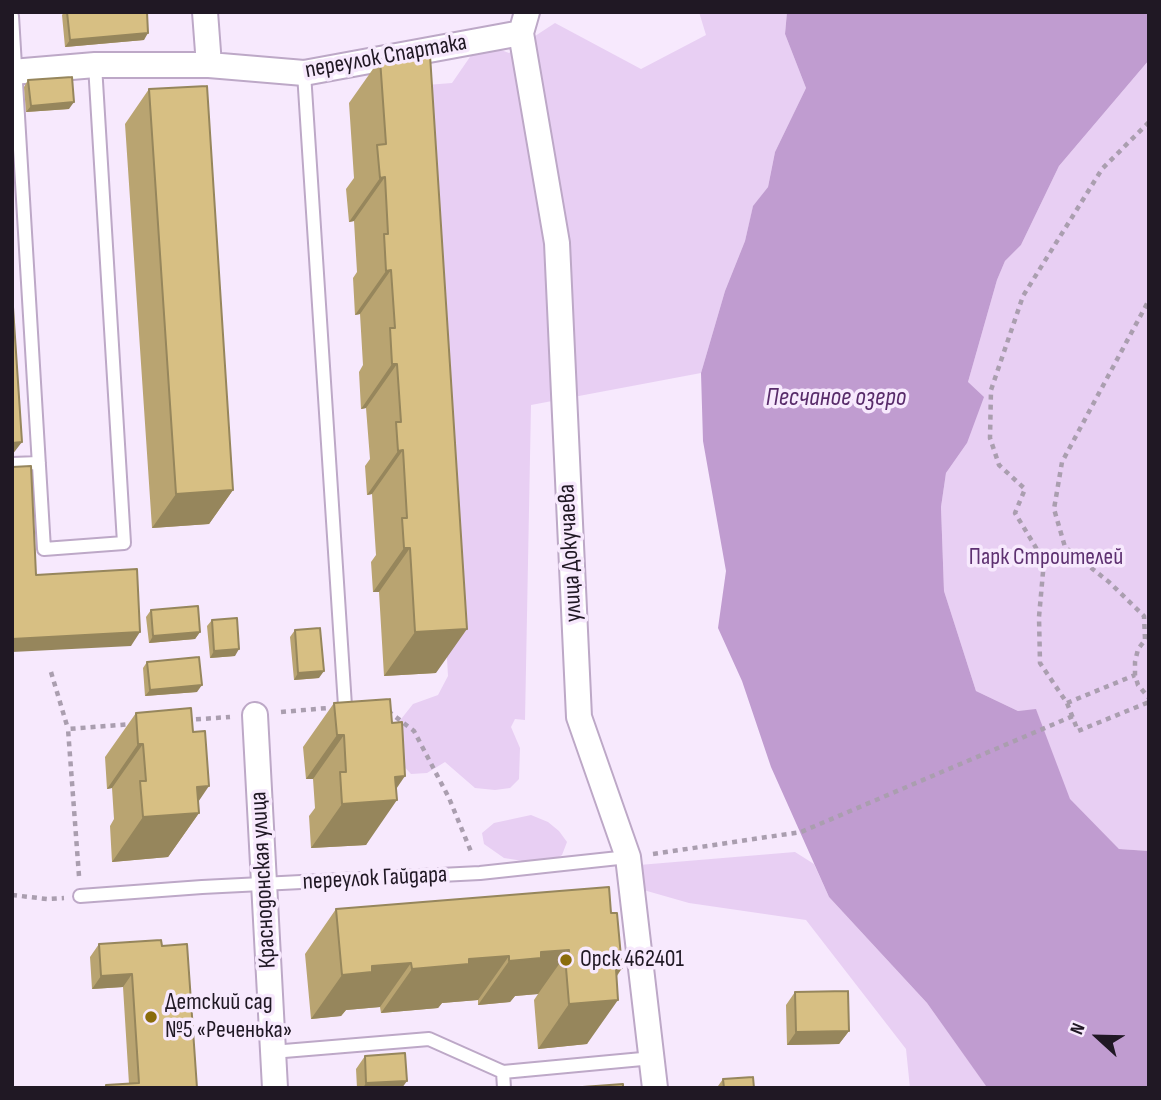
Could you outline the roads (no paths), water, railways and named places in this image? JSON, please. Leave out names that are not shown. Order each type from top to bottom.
[{"type":"street","points":[[205,12],[209,65]]},
{"type":"street","name":"переулок Спартака","points":[[14,72],[95,65],[209,65],[304,73],[524,23]]},
{"type":"street","name":"улица Докучаева","points":[[524,23],[557,243],[579,717],[628,858],[655,1088]]},
{"type":"street","name":"Краснодонская улица","points":[[255,715],[275,1088]]},
{"type":"lane","points":[[12,16],[44,549],[124,543],[95,65]]},
{"type":"lane","points":[[304,73],[345,706]]},
{"type":"lane","points":[[12,464],[38,463]]},
{"type":"lane","name":"переулок Гайдара","points":[[80,896],[480,873],[628,858]]},
{"type":"lane","points":[[272,1052],[429,1039],[503,1072],[653,1058]]},
{"type":"lane","points":[[503,1072],[504,1088]]},
{"type":"water","name":"Песчаное озеро","points":[[787,12],[1149,12],[1149,60],[1059,166],[1021,245],[1005,261],[997,280],[968,382],[984,397],[967,443],[946,473],[941,507],[944,591],[976,691],[1018,711],[1036,709],[1070,799],[1119,849],[1149,851],[1149,1088],[986,1086],[927,1003],[829,897],[771,767],[742,681],[718,628],[726,571],[703,441],[701,373],[725,291],[745,241],[753,206],[768,187],[775,152],[806,88],[785,34]]},
{"type":"place","name":"Орск 462401","points":[[566,960]]},
{"type":"place","name":"Детский сад №5 «Реченька»","points":[[151,1017]]},
{"type":"park label","name":"Парк Строителей","points":[[1046,558]]}]
